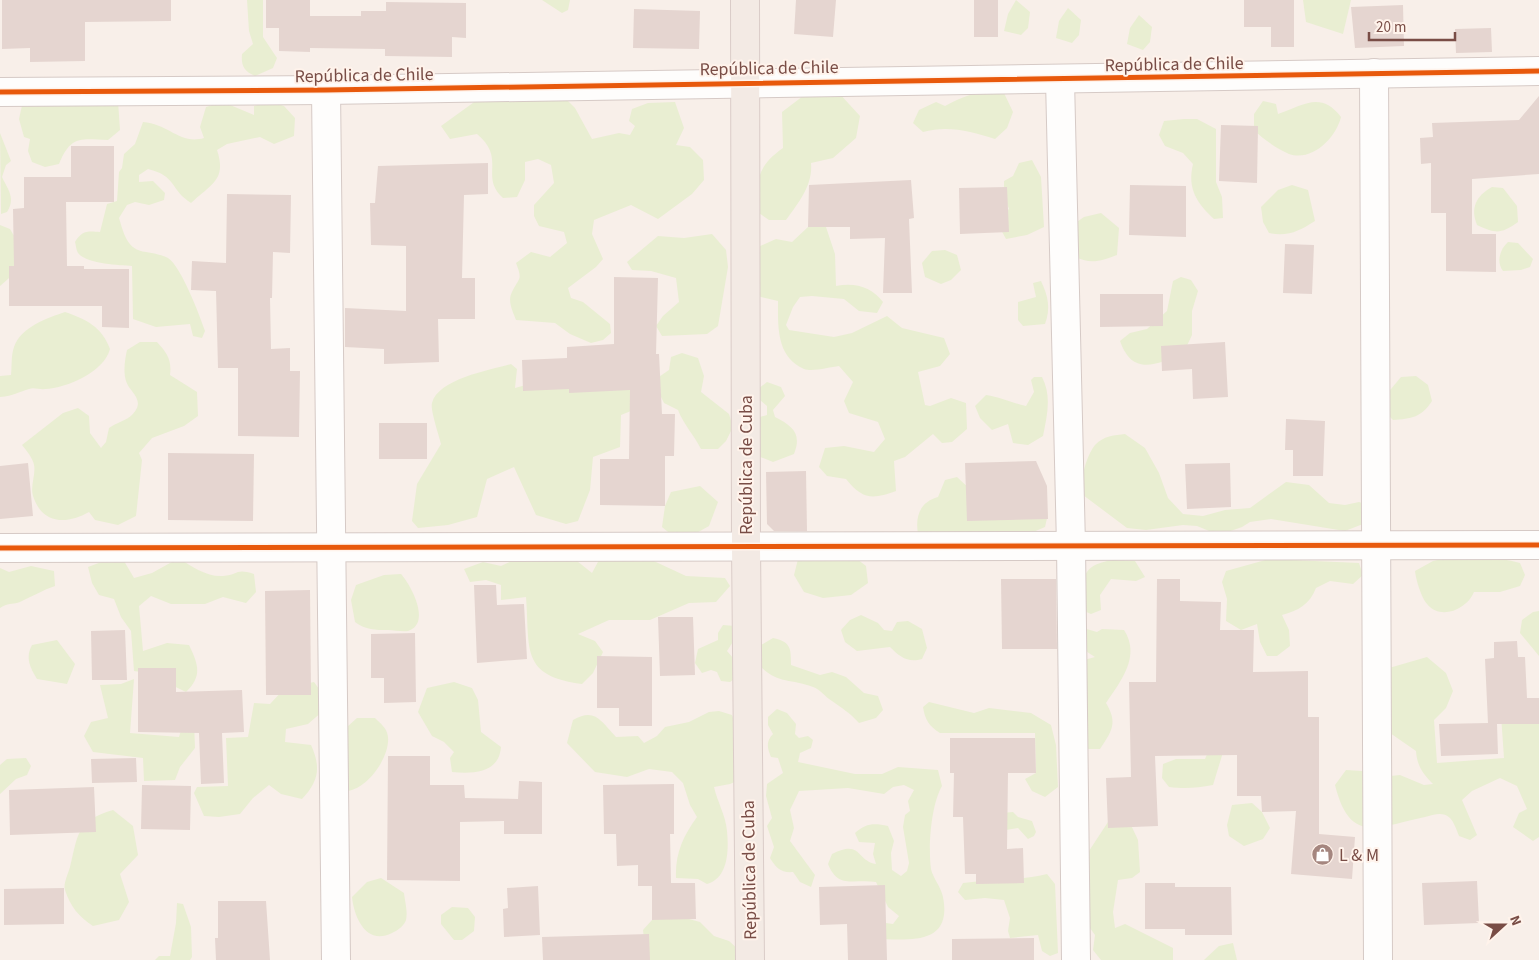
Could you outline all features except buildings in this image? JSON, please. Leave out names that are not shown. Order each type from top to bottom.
[{"type":"main road","name":"República de Cuba","points":[[745,0],[746,546],[750,960]]},
{"type":"street","name":"República de Chile","points":[[0,92],[326,90],[746,82],[1060,80],[1539,71]]},
{"type":"street","points":[[1374,73],[1378,960]]},
{"type":"street","points":[[1060,80],[1071,546],[1076,960]]},
{"type":"street","points":[[326,90],[336,960]]},
{"type":"street","points":[[0,548],[1539,544]]},
{"type":"green space","points":[[247,0],[263,0],[263,37],[277,58],[273,68],[255,76],[244,68],[242,62],[242,54],[253,44],[249,31]]},
{"type":"green space","points":[[542,0],[570,0],[568,10],[562,13]]},
{"type":"green space","points":[[1016,0],[1030,12],[1028,28],[1021,35],[1004,31],[1008,14]]},
{"type":"green space","points":[[1303,0],[1351,0],[1343,34],[1306,22]]},
{"type":"green space","points":[[1068,8],[1081,20],[1079,35],[1072,43],[1056,38],[1059,21]]},
{"type":"green space","points":[[1139,15],[1152,27],[1150,42],[1143,50],[1127,44],[1130,28]]},
{"type":"green space","points":[[996,89],[1004,93],[1013,112],[1007,128],[995,139],[950,129],[923,132],[913,123],[919,110],[936,102],[945,106],[982,91]]},
{"type":"green space","points":[[838,92],[860,116],[856,138],[833,158],[811,163],[810,179],[807,186],[786,220],[769,220],[756,211],[757,191],[763,168],[783,148],[782,112],[807,93]]},
{"type":"green space","points":[[477,100],[567,100],[575,108],[592,139],[619,133],[630,135],[635,126],[629,121],[632,109],[648,103],[675,102],[684,128],[676,145],[690,147],[703,160],[704,180],[692,194],[658,219],[631,205],[594,220],[592,234],[603,259],[596,267],[568,288],[571,298],[583,302],[610,324],[611,333],[603,340],[591,343],[570,334],[555,323],[516,320],[510,299],[520,276],[516,263],[531,252],[550,257],[567,243],[564,232],[539,226],[534,216],[534,205],[554,183],[551,165],[538,159],[525,162],[525,180],[517,197],[503,198],[493,183],[492,160],[486,143],[477,134],[450,139],[441,126]]},
{"type":"green space","points":[[23,101],[118,101],[120,130],[108,140],[90,139],[72,143],[59,164],[45,167],[32,162],[28,151],[30,139],[24,137],[19,119]]},
{"type":"green space","points":[[270,101],[284,106],[295,118],[294,136],[274,144],[260,137],[227,144],[217,150],[220,160],[218,175],[211,186],[191,203],[184,198],[164,175],[148,169],[139,175],[139,182],[153,181],[165,193],[164,200],[149,205],[135,202],[127,205],[119,218],[127,240],[130,245],[140,251],[166,257],[173,263],[190,292],[205,331],[202,338],[193,336],[190,324],[156,327],[133,319],[132,266],[88,260],[78,253],[75,242],[80,235],[86,232],[100,232],[107,204],[117,201],[119,172],[122,168],[124,154],[135,144],[143,122],[160,126],[188,139],[204,138],[200,127],[206,107],[223,102],[254,115],[254,106]]},
{"type":"green space","points":[[1263,101],[1276,104],[1278,114],[1304,104],[1319,102],[1334,109],[1341,117],[1334,133],[1322,146],[1306,155],[1298,156],[1289,154],[1270,144],[1254,130],[1254,114]]},
{"type":"green space","points":[[1197,119],[1216,129],[1216,182],[1222,197],[1223,218],[1214,219],[1198,201],[1191,181],[1193,164],[1183,153],[1165,146],[1159,135],[1164,121]]},
{"type":"green space","points":[[0,133],[11,161],[6,165],[2,177],[10,194],[11,202],[7,212],[1,214]]},
{"type":"green space","points":[[1032,160],[1041,177],[1044,227],[1027,235],[1006,239],[999,226],[1001,215],[1009,209],[1004,196],[1004,181],[1013,176],[1019,163]]},
{"type":"green space","points":[[1292,185],[1308,190],[1315,221],[1304,228],[1288,234],[1269,233],[1263,222],[1261,207],[1278,190]]},
{"type":"green space","points":[[1492,187],[1503,188],[1517,206],[1518,222],[1503,231],[1494,231],[1477,225],[1475,219],[1474,208],[1478,198]]},
{"type":"green space","points":[[1101,213],[1119,228],[1117,255],[1096,261],[1080,259],[1074,256],[1074,224],[1084,217]]},
{"type":"green space","points":[[0,225],[10,229],[17,241],[17,271],[0,286]]},
{"type":"green space","points":[[808,227],[826,227],[835,254],[836,286],[856,285],[868,289],[883,302],[877,313],[859,311],[844,299],[812,296],[800,297],[793,307],[786,325],[789,330],[834,337],[852,333],[887,316],[902,328],[944,338],[950,354],[940,366],[918,372],[925,405],[930,406],[951,398],[966,403],[967,429],[952,442],[942,443],[933,434],[905,457],[894,461],[896,491],[888,494],[868,496],[857,491],[846,479],[827,476],[819,467],[825,448],[844,446],[874,452],[885,439],[878,422],[849,413],[844,401],[853,382],[839,366],[808,370],[795,364],[788,357],[780,340],[778,301],[757,296],[758,247],[776,239],[792,242]]},
{"type":"green space","points":[[712,234],[726,250],[728,267],[718,326],[707,334],[662,336],[656,326],[663,316],[679,302],[676,278],[651,271],[632,270],[627,262],[658,236],[684,238]]},
{"type":"green space","points":[[1508,242],[1518,243],[1533,259],[1530,267],[1521,270],[1503,271],[1499,260],[1503,248]]},
{"type":"green space","points":[[945,250],[957,255],[961,270],[951,280],[941,284],[925,277],[922,263],[932,251]]},
{"type":"green space","points":[[1181,277],[1191,280],[1198,291],[1192,311],[1192,335],[1183,354],[1155,364],[1139,364],[1132,360],[1125,352],[1120,341],[1130,333],[1147,329],[1167,311],[1173,281]]},
{"type":"green space","points":[[1041,281],[1048,302],[1045,324],[1023,326],[1018,320],[1018,302],[1036,297],[1033,283]]},
{"type":"green space","points":[[65,312],[86,321],[98,329],[107,341],[110,349],[100,365],[93,372],[64,386],[43,389],[31,388],[0,397],[0,376],[11,375],[12,353],[17,340],[35,324]]},
{"type":"green space","points":[[140,342],[157,342],[168,357],[170,375],[197,392],[198,416],[184,426],[152,438],[139,453],[142,460],[136,516],[118,525],[95,520],[89,512],[64,520],[49,517],[42,512],[33,496],[34,465],[31,457],[22,445],[63,413],[78,408],[89,416],[90,433],[101,448],[106,442],[109,428],[130,417],[138,405],[136,397],[126,381],[125,365],[127,350]]},
{"type":"green space","points":[[682,353],[698,358],[704,376],[701,392],[729,414],[733,427],[726,441],[718,449],[701,449],[678,410],[664,403],[653,381],[669,370],[671,357]]},
{"type":"green space","points":[[511,364],[517,369],[515,388],[540,381],[628,381],[646,405],[621,415],[620,447],[593,457],[590,490],[578,521],[566,524],[536,515],[514,467],[487,479],[477,517],[448,525],[418,528],[412,521],[417,484],[441,444],[433,417],[432,403],[436,395],[454,382],[466,377]]},
{"type":"green space","points":[[1416,376],[1428,385],[1432,401],[1420,414],[1405,419],[1393,420],[1384,411],[1386,395],[1401,377]]},
{"type":"green space","points":[[1034,377],[1042,377],[1047,391],[1048,406],[1043,436],[1028,445],[1013,443],[1008,424],[992,430],[980,418],[975,406],[986,395],[1026,406],[1034,392],[1031,380]]},
{"type":"green space","points":[[767,382],[781,387],[785,396],[773,410],[775,417],[791,427],[797,441],[794,454],[773,462],[758,456],[753,419],[767,415],[767,406],[760,400],[757,394],[758,389]]},
{"type":"green space","points":[[1125,434],[1145,448],[1159,473],[1168,498],[1183,514],[1203,516],[1225,510],[1250,508],[1286,482],[1309,485],[1329,503],[1345,505],[1359,502],[1365,504],[1363,524],[1345,531],[1271,519],[1250,522],[1242,527],[1219,535],[1197,526],[1183,525],[1146,530],[1127,528],[1083,495],[1082,490],[1084,469],[1095,445],[1105,438]]},
{"type":"green space","points":[[957,477],[973,492],[1033,505],[1048,514],[1045,527],[1031,533],[918,534],[917,521],[923,506],[938,497],[945,480]]},
{"type":"green space","points":[[700,486],[718,502],[709,526],[693,535],[673,536],[662,527],[665,506],[671,492]]},
{"type":"green space","points":[[567,553],[592,573],[599,560],[643,556],[686,576],[725,578],[730,586],[716,602],[689,603],[650,620],[609,620],[578,634],[595,641],[603,652],[593,673],[582,684],[562,680],[538,667],[532,657],[529,645],[526,597],[501,600],[501,585],[486,580],[470,582],[464,569],[483,562],[501,566],[516,559]]},
{"type":"green space","points":[[799,555],[853,556],[866,566],[868,583],[851,595],[823,598],[804,592],[794,575]]},
{"type":"green space","points":[[112,558],[124,561],[134,578],[152,573],[179,558],[194,568],[211,575],[223,576],[240,572],[254,574],[256,592],[246,603],[223,597],[205,604],[171,604],[151,596],[139,606],[143,651],[167,643],[189,645],[195,658],[197,675],[195,681],[186,692],[147,673],[134,671],[131,631],[121,617],[114,599],[99,595],[92,583],[88,567]]},
{"type":"green space","points":[[1446,558],[1458,560],[1488,558],[1509,560],[1520,563],[1525,575],[1520,586],[1500,592],[1474,592],[1471,598],[1460,608],[1453,611],[1439,612],[1425,601],[1416,579],[1415,571],[1433,561]]},
{"type":"green space","points":[[1269,559],[1359,563],[1363,575],[1353,584],[1330,581],[1316,588],[1303,606],[1282,615],[1289,630],[1290,646],[1277,656],[1267,656],[1260,642],[1257,624],[1241,630],[1226,621],[1227,599],[1222,582],[1226,571]]},
{"type":"green space","points":[[1113,560],[1135,561],[1145,577],[1136,581],[1111,579],[1100,595],[1101,610],[1091,614],[1084,611],[1082,591],[1088,570],[1102,562]]},
{"type":"green space","points":[[31,566],[54,571],[55,586],[0,608],[0,568],[9,572]]},
{"type":"green space","points":[[401,574],[410,587],[417,604],[419,613],[415,627],[408,631],[375,630],[363,627],[355,622],[351,600],[356,585],[384,575]]},
{"type":"green space","points":[[1539,611],[1539,656],[1520,633],[1522,620],[1533,612]]},
{"type":"green space","points":[[861,615],[878,623],[884,630],[892,631],[897,622],[908,621],[922,629],[927,648],[922,659],[908,660],[897,654],[890,647],[857,651],[845,642],[841,630],[850,620]]},
{"type":"green space","points":[[723,625],[735,626],[736,637],[727,651],[738,664],[737,677],[730,682],[721,681],[717,672],[711,670],[702,673],[695,663],[698,649],[718,640],[718,633]]},
{"type":"green space","points":[[1083,628],[1097,632],[1102,629],[1124,630],[1129,640],[1130,659],[1127,668],[1118,686],[1106,703],[1113,722],[1108,737],[1100,749],[1075,749],[1084,660],[1095,657],[1084,650]]},
{"type":"green space","points":[[773,638],[787,644],[789,647],[791,665],[820,675],[832,672],[846,677],[864,693],[878,696],[883,710],[876,718],[859,723],[816,688],[771,675],[757,663],[756,648]]},
{"type":"green space","points":[[57,640],[75,664],[67,684],[37,679],[29,662],[32,645]]},
{"type":"green space","points":[[1427,657],[1446,673],[1453,691],[1446,708],[1434,720],[1437,763],[1504,758],[1501,715],[1539,714],[1539,837],[1533,841],[1513,827],[1519,813],[1527,809],[1517,786],[1500,778],[1472,791],[1462,800],[1477,835],[1470,840],[1459,836],[1451,820],[1441,814],[1393,825],[1368,827],[1357,824],[1349,817],[1341,804],[1335,785],[1346,770],[1362,771],[1381,777],[1400,775],[1424,785],[1433,784],[1421,769],[1416,751],[1390,733],[1389,668]]},
{"type":"green space","points":[[134,679],[130,733],[179,737],[182,727],[194,722],[195,748],[180,767],[175,780],[144,781],[143,758],[93,752],[84,736],[91,722],[108,718],[100,685],[121,684]]},
{"type":"green space","points":[[314,682],[322,693],[323,711],[308,724],[286,729],[285,742],[311,745],[316,760],[317,774],[308,792],[302,799],[281,794],[269,785],[253,798],[240,814],[219,817],[204,816],[194,793],[197,787],[228,786],[226,738],[248,737],[254,703],[270,704],[285,688]]},
{"type":"green space","points":[[454,682],[472,688],[478,700],[481,732],[501,747],[496,762],[484,770],[469,773],[452,772],[450,758],[454,752],[444,742],[432,736],[418,712],[427,688]]},
{"type":"green space","points":[[929,702],[974,713],[989,708],[1031,713],[1051,725],[1056,745],[1058,787],[1045,797],[1032,791],[1025,779],[1036,773],[1035,733],[940,733],[930,725],[925,716],[923,707]]},
{"type":"green space","points":[[777,709],[787,713],[796,724],[795,734],[799,738],[808,736],[813,740],[811,748],[800,753],[798,762],[855,774],[882,774],[898,767],[938,770],[942,786],[933,815],[930,860],[932,872],[943,897],[944,913],[941,925],[934,933],[912,939],[872,939],[886,923],[893,924],[899,916],[888,907],[876,882],[842,880],[836,877],[828,864],[832,854],[849,849],[858,852],[865,859],[876,864],[873,854],[875,843],[859,842],[855,833],[867,826],[878,824],[888,826],[894,841],[891,853],[892,870],[901,876],[907,871],[909,863],[903,827],[905,815],[910,811],[908,801],[914,790],[904,785],[893,787],[884,794],[848,788],[799,791],[790,810],[794,828],[790,841],[815,875],[811,887],[800,882],[793,872],[782,871],[772,862],[770,858],[774,847],[767,826],[772,818],[766,796],[767,784],[783,773],[778,758],[771,757],[769,751],[768,742],[773,734],[768,725],[768,717]]},
{"type":"green space","points":[[719,711],[732,715],[738,731],[742,779],[730,784],[714,787],[726,825],[728,839],[727,855],[726,863],[719,876],[707,884],[698,879],[676,878],[677,861],[681,846],[697,817],[690,805],[683,783],[672,772],[649,769],[627,777],[595,772],[567,743],[573,720],[581,716],[592,715],[602,721],[616,737],[638,736],[644,743],[657,736],[665,727],[689,722],[709,712]]},
{"type":"green space","points":[[357,718],[375,718],[386,731],[388,745],[376,770],[363,784],[356,789],[348,791],[332,791],[347,727]]},
{"type":"green space","points":[[1224,749],[1213,785],[1191,788],[1169,787],[1162,778],[1163,764],[1176,759],[1205,759],[1209,750]]},
{"type":"green space","points":[[26,758],[31,766],[27,775],[16,779],[0,794],[0,765],[7,759]]},
{"type":"green space","points":[[1252,803],[1262,812],[1270,828],[1263,839],[1244,846],[1229,836],[1227,825],[1232,805]]},
{"type":"green space","points":[[113,810],[133,826],[138,855],[120,874],[129,902],[119,920],[93,926],[83,919],[72,906],[65,890],[66,879],[77,838],[85,824],[101,814]]},
{"type":"green space","points":[[1013,812],[1018,817],[1032,821],[1036,832],[1034,836],[1028,839],[1018,828],[1000,831],[1001,813]]},
{"type":"green space","points":[[1108,822],[1130,823],[1138,840],[1140,872],[1132,878],[1118,880],[1113,912],[1115,928],[1125,924],[1173,948],[1173,960],[1101,960],[1093,950],[1095,935],[1085,921],[1084,876],[1089,851]]},
{"type":"green space","points":[[1047,874],[1055,884],[1058,953],[1050,956],[1042,951],[1038,935],[1010,938],[1008,931],[1010,918],[1004,900],[985,898],[965,900],[958,892],[963,883],[1026,878]]},
{"type":"green space","points":[[381,878],[404,893],[407,914],[405,922],[400,928],[383,936],[375,936],[368,933],[359,921],[355,913],[352,897],[367,882]]},
{"type":"green space","points":[[177,903],[183,904],[191,927],[192,957],[190,960],[155,960],[159,956],[170,956],[176,923]]},
{"type":"green space","points":[[452,907],[468,908],[475,917],[474,931],[462,940],[454,940],[441,924],[441,915]]},
{"type":"green space","points":[[678,916],[700,922],[714,936],[729,941],[740,951],[742,960],[642,960],[645,947],[643,930],[652,920]]},
{"type":"green space","points":[[1233,943],[1237,960],[1204,960],[1219,946]]},
{"type":"cycle path","points":[[0,92],[326,90],[1539,71]]},
{"type":"cycle path","points":[[0,548],[1539,545]]},
{"type":"place","name":"L & M","points":[[1323,855]]}]
